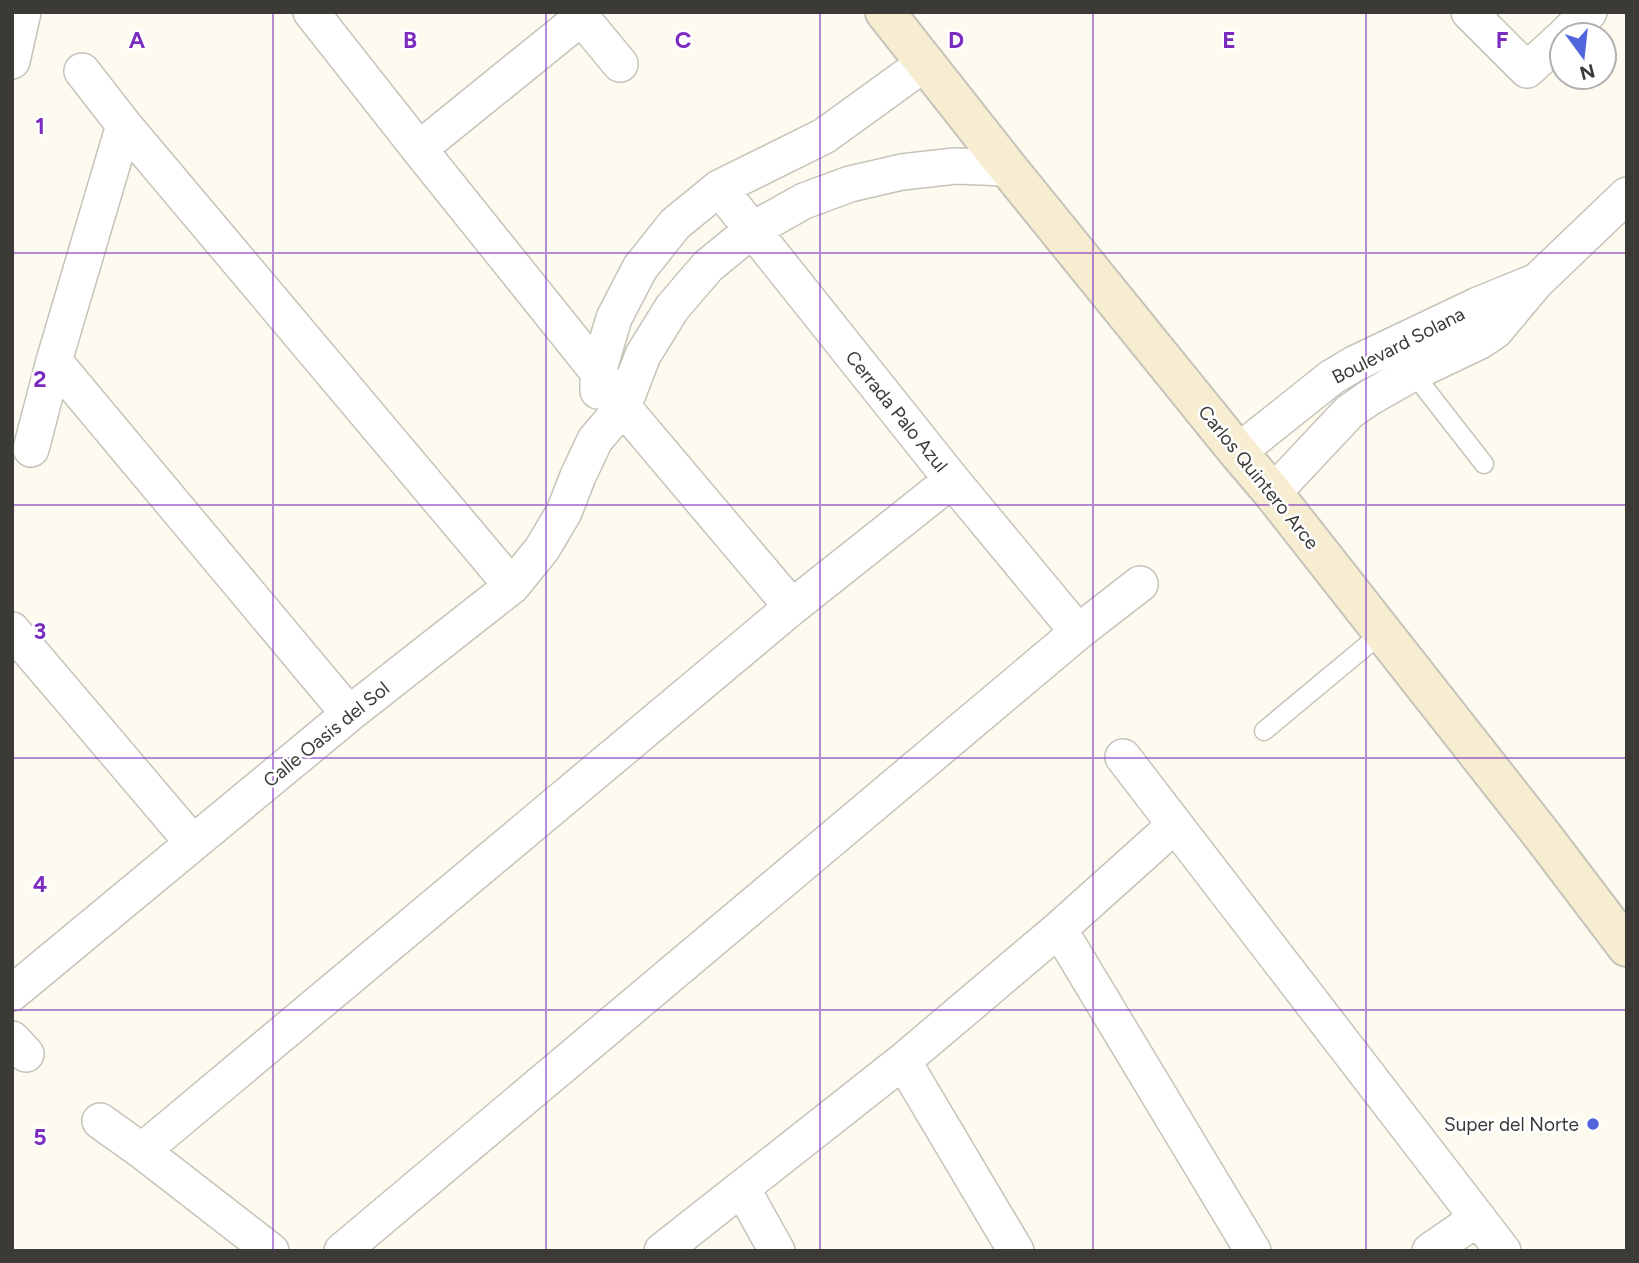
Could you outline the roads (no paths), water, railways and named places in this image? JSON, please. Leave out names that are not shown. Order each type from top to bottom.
[{"type":"street","points":[[13,54],[23,12]]},
{"type":"street","points":[[311,12],[623,407],[792,607]]},
{"type":"street","name":"Carlos Quintero Arce","points":[[885,12],[1008,168],[1273,492],[1627,947]]},
{"type":"street","points":[[1469,12],[1527,71],[1548,51]]},
{"type":"street","points":[[419,149],[580,15],[620,64]]},
{"type":"street","name":"Calle Oasis del Sol","points":[[595,440],[598,372],[614,318],[640,268],[676,224],[719,188],[824,136],[925,63]]},
{"type":"street","points":[[82,71],[124,125],[512,586]]},
{"type":"street","points":[[32,449],[54,361],[124,125]]},
{"type":"street","points":[[824,136],[850,184]]},
{"type":"street","name":"Calle Oasis del Sol","points":[[12,993],[349,714],[512,586],[542,549],[564,512],[595,440],[623,407],[643,355],[672,307],[708,266],[752,230],[804,201],[850,184],[902,172],[955,166],[1008,168]]},
{"type":"street","name":"Cerrada Palo Azul","points":[[719,188],[952,480],[1078,632]]},
{"type":"street","name":"Boulevard Solana","points":[[1273,492],[1349,412],[1413,373],[1495,331],[1536,282],[1627,195]]},
{"type":"street","name":"Boulevard Solana","points":[[1238,452],[1332,376],[1478,305],[1536,282]]},
{"type":"street","points":[[54,361],[349,714]]},
{"type":"street","points":[[142,1151],[792,607],[952,480]]},
{"type":"street","points":[[342,1251],[1078,632],[1140,584]]},
{"type":"street","points":[[12,629],[192,843]]},
{"type":"street","points":[[1123,757],[1503,1251]]},
{"type":"street","points":[[662,1251],[903,1061],[1059,929],[1175,825]]},
{"type":"street","points":[[1059,929],[1253,1251]]},
{"type":"street","points":[[903,1061],[1016,1251]]},
{"type":"street","points":[[100,1121],[271,1251]]},
{"type":"street","points":[[742,1188],[776,1251]]},
{"type":"street","points":[[1430,1251],[1478,1218]]},
{"type":"lane","points":[[1413,373],[1484,464]]},
{"type":"lane","points":[[1264,731],[1383,632]]},
{"type":"place","name":"Super del Norte","points":[[1593,1124]]}]
